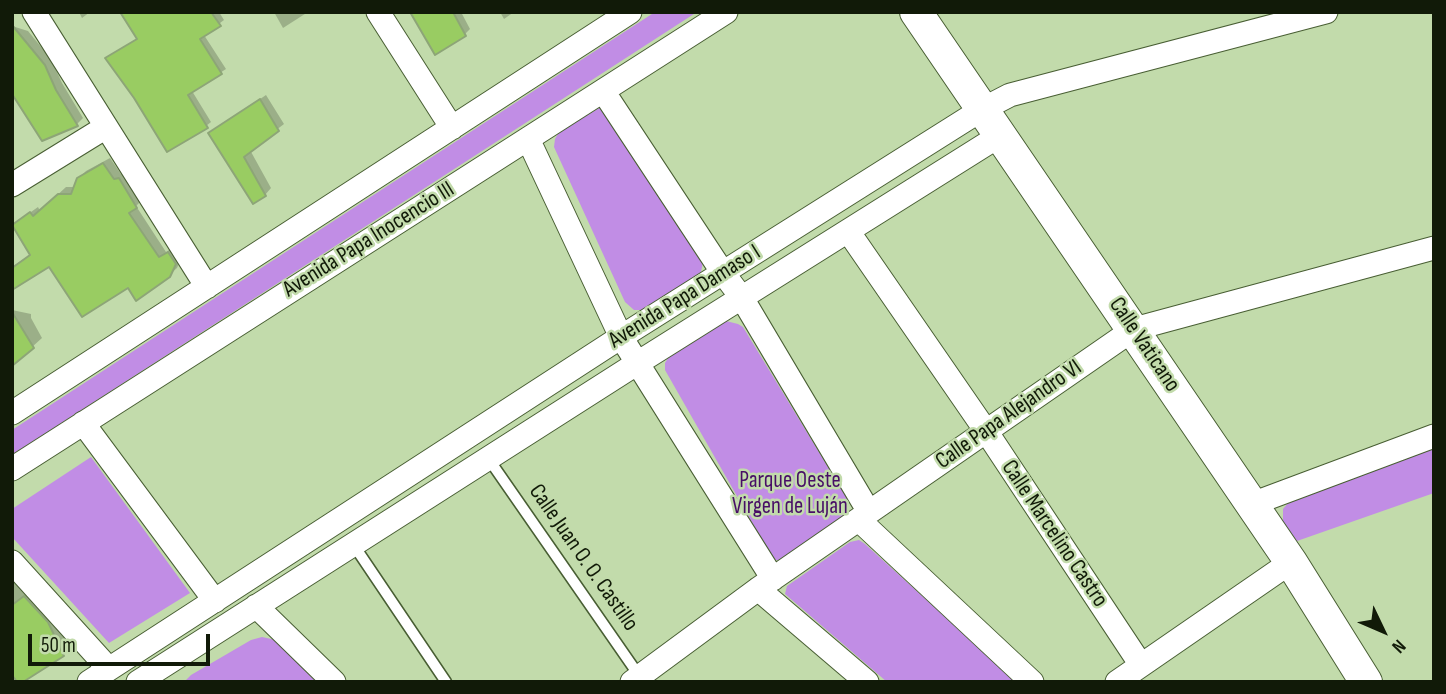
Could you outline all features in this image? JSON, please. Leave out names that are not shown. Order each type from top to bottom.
[{"type":"street","points":[[34,12],[207,287]]},
{"type":"street","points":[[378,12],[452,128]]},
{"type":"street","name":"Avenida Papa Inocencio III","points":[[12,413],[630,12]]},
{"type":"street","name":"Avenida Papa Inocencio III","points":[[12,469],[726,12]]},
{"type":"street","name":"Calle Vaticano","points":[[916,12],[981,110],[1134,328],[1291,562],[1366,682]]},
{"type":"street","name":"Avenida Papa Damaso I","points":[[89,682],[621,337],[1010,94],[1326,12]]},
{"type":"street","points":[[604,91],[742,298],[864,516],[1032,682]]},
{"type":"street","points":[[12,185],[106,127]]},
{"type":"street","name":"Avenida Papa Damaso I","points":[[150,679],[256,606],[999,136]]},
{"type":"street","points":[[528,139],[621,337],[765,584],[867,682]]},
{"type":"street","name":"Calle Marcelino Castro","points":[[849,231],[1141,665]]},
{"type":"street","name":"Calle Papa Alejandro VI","points":[[638,680],[765,584],[1134,328],[1434,248]]},
{"type":"street","points":[[83,423],[215,601]]},
{"type":"street","points":[[1252,504],[1434,436]]},
{"type":"street","points":[[12,562],[109,669]]},
{"type":"street","points":[[1116,682],[1291,562]]},
{"type":"street","points":[[256,606],[334,682]]},
{"type":"lane","name":"Calle Juan O. O. Castillo","points":[[488,458],[638,680]]},
{"type":"lane","points":[[353,544],[446,682]]},
{"type":"green space","points":[[655,12],[697,12],[12,455],[12,430]]},
{"type":"green space","points":[[601,107],[703,262],[701,272],[696,277],[642,310],[634,310],[625,302],[554,147],[559,132]]},
{"type":"green space","name":"Parque Oeste Virgen de Luján","points":[[726,321],[743,327],[848,500],[848,512],[841,519],[782,561],[776,560],[770,554],[665,370],[665,363],[670,355]]},
{"type":"green space","points":[[1434,447],[1434,493],[1297,541],[1283,522],[1283,509],[1293,497]]},
{"type":"green space","points":[[91,457],[190,593],[109,643],[12,537],[12,509]]},
{"type":"green space","name":"Parque Oeste Virgen de Luján","points":[[859,540],[1017,682],[887,682],[785,594],[787,586],[850,542]]},
{"type":"green space","points":[[262,637],[276,640],[319,682],[184,682],[191,675],[251,640]]},
{"type":"building","points":[[120,12],[211,12],[221,26],[200,39],[222,74],[188,95],[208,128],[167,152],[134,98],[105,58],[137,39]]},
{"type":"building","points":[[410,12],[453,12],[466,36],[435,55]]},
{"type":"building","points":[[12,25],[45,65],[56,90],[78,126],[42,141],[12,94]]},
{"type":"building","points":[[260,99],[279,131],[244,157],[266,196],[253,204],[208,133]]},
{"type":"building","points":[[103,163],[114,179],[119,178],[137,208],[129,213],[159,257],[168,252],[176,264],[170,277],[136,301],[128,288],[82,317],[49,267],[12,290],[12,268],[30,255],[12,225],[30,212],[33,216],[58,194],[71,194],[77,178]]},
{"type":"building","points":[[12,312],[34,348],[12,366]]},
{"type":"building","points":[[24,596],[48,622],[64,656],[23,682],[17,682],[12,675],[12,605]]}]
